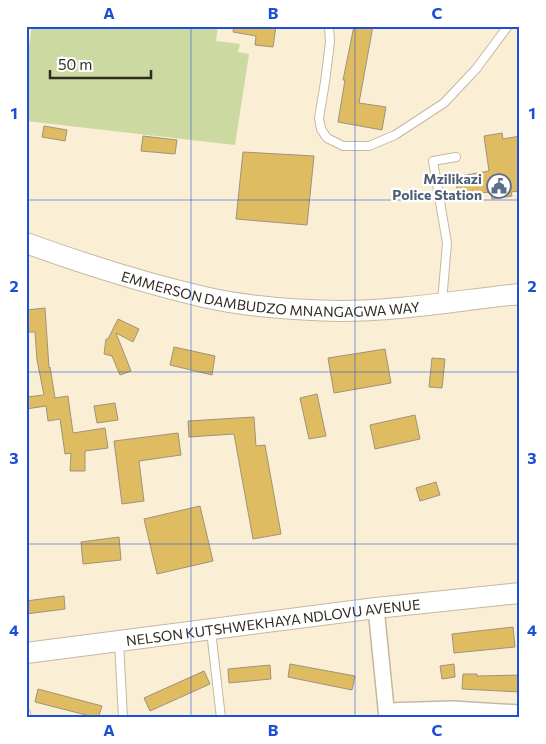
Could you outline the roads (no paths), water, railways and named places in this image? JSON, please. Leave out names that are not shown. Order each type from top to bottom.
[{"type":"street","name":"EMMERSON DAMBUDZO MNANGAGWA WAY","points":[[26,244],[188,293],[248,304],[302,310],[387,309],[520,294]]},
{"type":"street","name":"NELSON KUTSHWEKHAYA NDLOVU AVENUE","points":[[26,653],[376,608],[520,593]]},
{"type":"street","points":[[376,608],[387,714],[452,709],[520,713]]},
{"type":"lane","points":[[329,26],[330,42],[326,82],[319,118],[321,129],[327,138],[343,146],[369,146],[395,135],[444,103],[476,69],[508,26]]},
{"type":"lane","points":[[441,304],[448,243],[433,161],[456,157]]},
{"type":"lane","points":[[210,629],[221,718]]},
{"type":"lane","points":[[119,641],[123,718]]},
{"type":"lane","points":[[26,712],[27,718]]},
{"type":"place","name":"Mzilikazi Police Station","points":[[499,186]]}]
